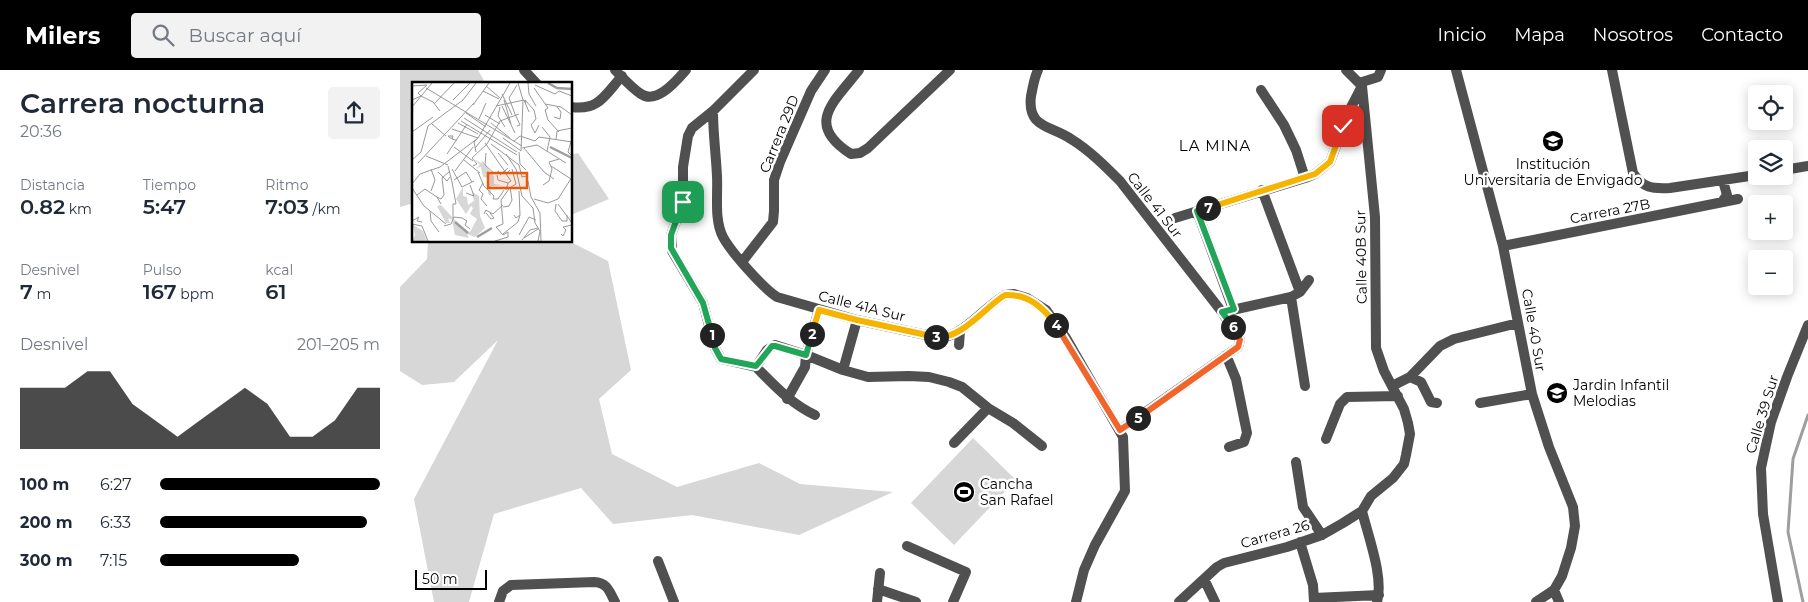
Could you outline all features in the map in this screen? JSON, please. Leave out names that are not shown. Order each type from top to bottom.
[{"type":"street","points":[[524,70],[535,82]]},
{"type":"street","points":[[572,107],[588,108],[602,99],[618,73],[643,96],[651,96],[665,91],[686,70]]},
{"type":"street","points":[[754,70],[713,111],[692,128],[686,142],[683,167],[683,207],[671,235],[671,248],[703,303],[715,348],[721,359],[756,366],[787,398],[801,409],[815,415]]},
{"type":"street","name":"Carrera 29D","points":[[742,262],[773,222],[774,180],[780,162],[811,91],[825,70]]},
{"type":"street","points":[[859,70],[832,104],[826,117],[826,128],[830,136],[851,154],[860,154],[868,148],[950,70]]},
{"type":"street","name":"Calle 41 Sur","points":[[1038,70],[1033,86],[1031,114],[1042,125],[1072,139],[1103,164],[1120,181],[1237,334],[1240,340],[1238,347],[1226,355]]},
{"type":"street","points":[[1346,70],[1361,85]]},
{"type":"street","points":[[1175,218],[1315,174],[1330,162],[1361,85],[1378,77],[1381,70]]},
{"type":"street","name":"Calle 40 Sur","points":[[1456,70],[1503,246],[1532,394],[1549,447],[1573,507],[1575,526],[1571,548],[1562,576],[1554,590]]},
{"type":"street","points":[[1612,70],[1634,173],[1646,187],[1656,189],[1748,176]]},
{"type":"street","name":"Calle 40B Sur","points":[[1361,85],[1375,217],[1376,348],[1378,358],[1398,396],[1408,423],[1409,444]]},
{"type":"street","points":[[1261,90],[1284,125],[1296,150],[1305,178]]},
{"type":"street","name":"Calle 41A Sur","points":[[713,111],[719,223],[723,238],[770,293],[819,310],[940,338],[948,337],[960,331],[1005,295],[1014,294],[1027,298],[1046,310],[1061,331],[1123,437],[1125,491],[1095,545],[1084,570],[1076,602]]},
{"type":"street","points":[[1793,168],[1808,166]]},
{"type":"street","points":[[1722,202],[1727,195],[1723,181]]},
{"type":"street","points":[[1262,190],[1295,295],[1305,386]]},
{"type":"street","name":"Carrera 27B","points":[[1503,246],[1738,199]]},
{"type":"street","points":[[1197,211],[1234,309]]},
{"type":"street","points":[[1222,312],[1268,304],[1295,295],[1309,280]]},
{"type":"street","points":[[787,398],[805,367],[806,355],[819,310]]},
{"type":"street","points":[[843,370],[857,320]]},
{"type":"street","points":[[1392,386],[1410,376],[1440,346],[1454,339],[1518,323]]},
{"type":"street","name":"Calle 39 Sur","points":[[1778,602],[1763,514],[1761,468],[1771,422],[1808,325]]},
{"type":"street","points":[[958,345],[960,331]]},
{"type":"street","points":[[756,366],[772,346],[775,346],[868,377],[909,376],[949,382],[962,388],[988,408],[1013,422],[1042,446]]},
{"type":"street","points":[[1120,430],[1226,355],[1236,379],[1247,434],[1244,442],[1229,448]]},
{"type":"street","points":[[1410,376],[1421,382],[1429,399],[1437,403]]},
{"type":"street","points":[[1480,403],[1532,394]]},
{"type":"street","points":[[1326,439],[1340,404],[1347,397],[1398,396]]},
{"type":"street","points":[[954,443],[988,408]]},
{"type":"street","name":"Carrera 26","points":[[1179,602],[1216,567],[1229,561],[1287,547],[1322,535],[1362,511],[1371,496],[1394,478],[1400,470],[1404,464],[1409,444]]},
{"type":"street","points":[[1296,462],[1304,507],[1322,535]]},
{"type":"street","points":[[1300,542],[1314,586],[1314,600],[1378,598],[1374,558],[1362,511]]},
{"type":"street","points":[[906,546],[966,572],[953,602]]},
{"type":"street","points":[[658,560],[674,602]]},
{"type":"street","points":[[877,602],[880,573]]},
{"type":"street","points":[[1204,578],[1215,602]]},
{"type":"street","points":[[499,602],[503,591],[511,585],[601,582],[606,585],[615,602]]},
{"type":"street","points":[[878,589],[916,602]]},
{"type":"street","points":[[1536,602],[1554,590],[1559,602]]},
{"type":"shaded area","points":[[400,70],[478,70],[485,82],[412,82],[412,204],[400,207]]},
{"type":"shaded area","points":[[578,153],[609,199],[572,215],[572,155]]},
{"type":"shaded area","points":[[428,242],[571,242],[608,261],[631,370],[599,399],[612,454],[677,487],[759,463],[800,484],[893,492],[799,535],[692,515],[613,524],[581,488],[494,514],[469,602],[434,602],[414,499],[498,340],[454,382],[422,385],[400,371],[400,287],[427,259]]},
{"type":"shaded area","name":"Cancha San Rafael","points":[[973,438],[1016,480],[954,545],[911,503]]},
{"type":"waterway","points":[[1803,602],[1788,532],[1793,459],[1808,415]]},
{"type":"place","name":"Institución Universitaria de Envigado","points":[[1553,141]]},
{"type":"place","name":"Jardin Infantil Melodias","points":[[1557,393]]},
{"type":"place","name":"Cancha San Rafael","points":[[964,492]]},
{"type":"district","name":"LA MINA","points":[[1215,145]]},
{"type":"route","points":[[683,202],[683,207],[671,235],[671,248],[703,303],[715,348],[721,359],[756,366],[772,346],[806,355],[819,310],[930,337],[948,337],[960,331],[999,298],[1014,294],[1027,298],[1046,310],[1066,338],[1120,430],[1240,344],[1237,334],[1222,312],[1234,309],[1197,211],[1315,174],[1330,162],[1343,126]]}]
